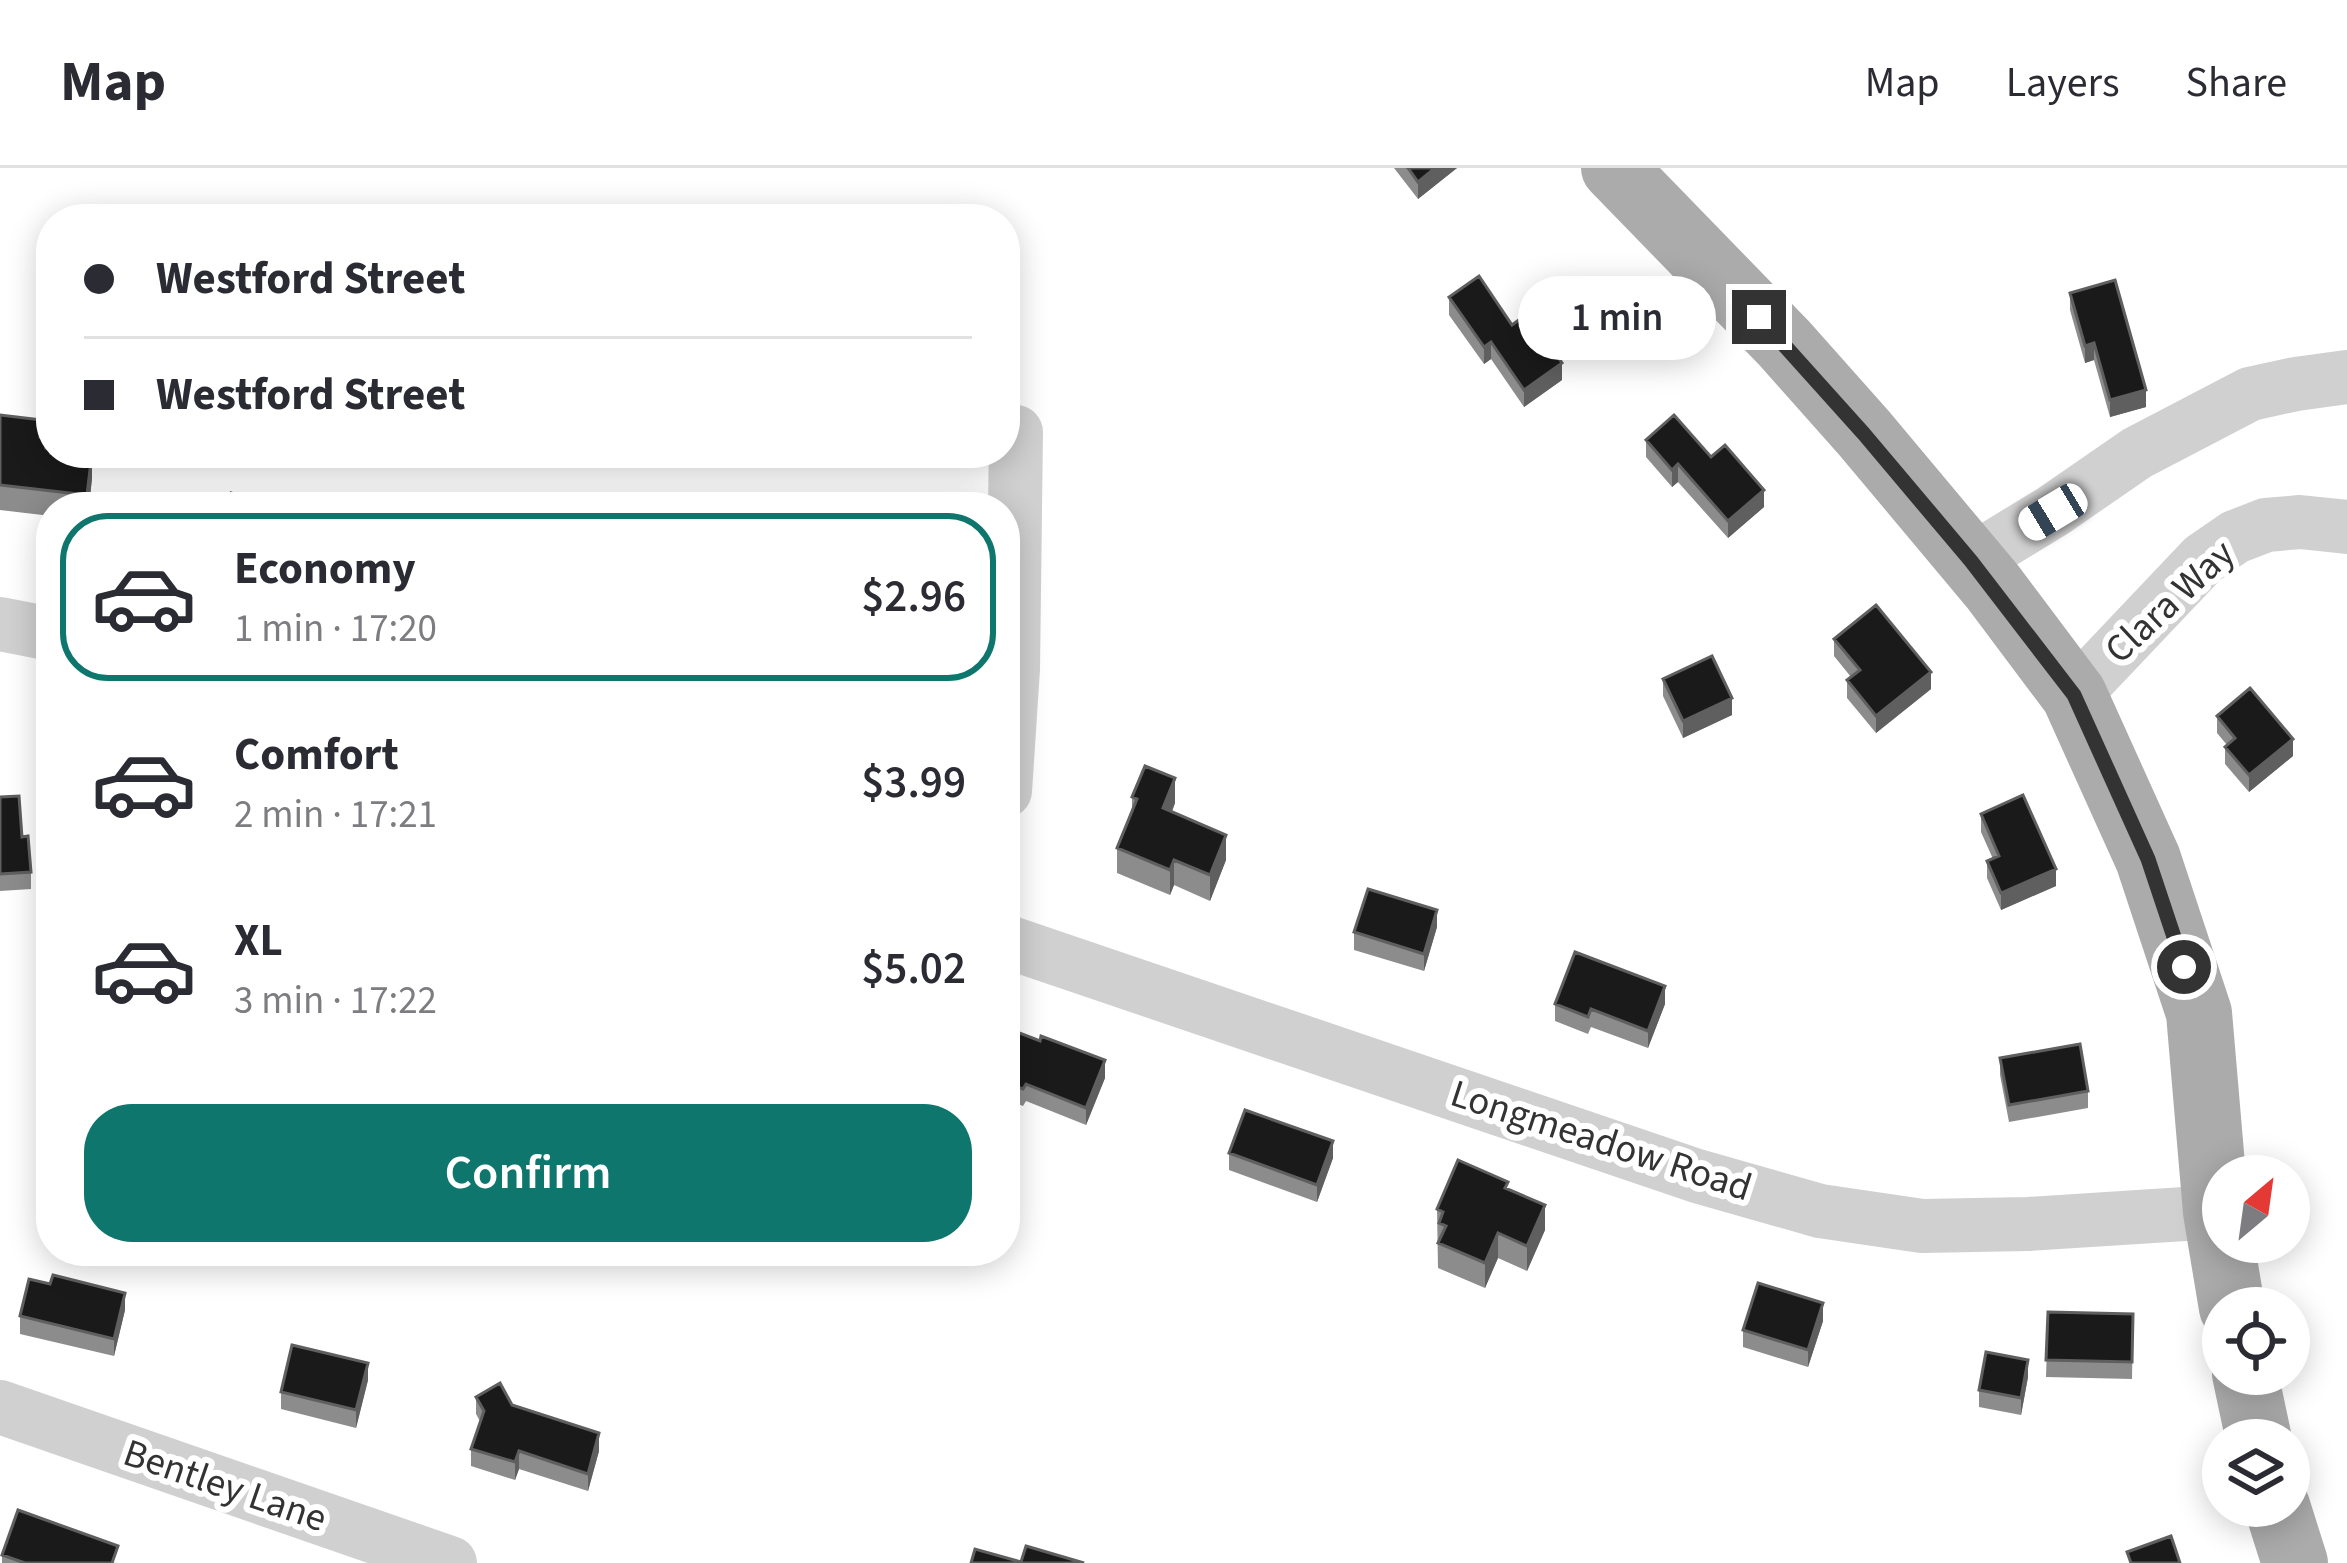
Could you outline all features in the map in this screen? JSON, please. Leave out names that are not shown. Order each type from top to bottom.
[{"type":"main road","points":[[1613,168],[1864,434],[1971,561],[2074,695],[2148,859],[2200,1013],[2211,1155]]},
{"type":"main road","points":[[2283,1527],[2296,1563]]},
{"type":"street","points":[[1971,561],[2138,453],[2250,394],[2347,377]]},
{"type":"street","name":"Clara Way","points":[[2074,695],[2203,560],[2235,537],[2266,526],[2300,522],[2347,527]]},
{"type":"street","points":[[0,624],[36,631]]},
{"type":"street","name":"Longmeadow Road","points":[[1020,946],[1696,1176],[1820,1211],[1922,1226],[2202,1213]]},
{"type":"street","name":"Bentley Lane","points":[[0,1408],[450,1563]]},
{"type":"building","points":[[1408,168],[1435,168],[1418,182]]},
{"type":"building","points":[[1479,276],[1512,325],[1528,313],[1562,363],[1524,390],[1491,342],[1484,347],[1449,297]]},
{"type":"building","points":[[2115,280],[2146,390],[2110,400],[2094,343],[2085,346],[2070,293]]},
{"type":"building","points":[[0,415],[36,419],[36,468],[90,468],[87,492],[0,485]]},
{"type":"building","points":[[1674,415],[1711,457],[1725,445],[1764,490],[1728,521],[1678,464],[1672,470],[1646,440]]},
{"type":"building","points":[[1876,605],[1931,672],[1876,716],[1847,680],[1860,670],[1834,639]]},
{"type":"building","points":[[1712,656],[1732,698],[1683,721],[1663,679]]},
{"type":"building","points":[[2250,688],[2293,739],[2249,775],[2225,747],[2235,738],[2217,716]]},
{"type":"building","points":[[1145,766],[1175,778],[1163,808],[1226,835],[1210,875],[1174,860],[1170,870],[1117,848]]},
{"type":"building","points":[[2023,795],[2056,869],[2001,893],[1987,861],[1999,856],[1981,814]]},
{"type":"building","points":[[19,796],[31,872],[0,874],[0,797]]},
{"type":"building","points":[[1368,889],[1437,910],[1424,954],[1354,932]]},
{"type":"building","points":[[1575,952],[1665,986],[1648,1031],[1591,1009],[1588,1017],[1555,1004]]},
{"type":"building","points":[[1020,1033],[1040,1041],[1041,1036],[1105,1060],[1086,1108],[1026,1084],[1023,1089]]},
{"type":"building","points":[[2080,1044],[2088,1091],[2009,1105],[2000,1058]]},
{"type":"building","points":[[1245,1110],[1333,1141],[1317,1185],[1229,1153]]},
{"type":"building","points":[[1458,1160],[1545,1205],[1527,1246],[1498,1233],[1485,1263],[1438,1243],[1446,1226],[1439,1223],[1443,1212],[1437,1209]]},
{"type":"building","points":[[53,1275],[125,1293],[114,1339],[20,1316],[29,1279],[50,1284]]},
{"type":"building","points":[[1758,1283],[1823,1303],[1808,1350],[1743,1330]]},
{"type":"building","points":[[2048,1312],[2133,1314],[2132,1362],[2046,1360]]},
{"type":"building","points":[[292,1345],[368,1363],[356,1410],[281,1392]]},
{"type":"building","points":[[1986,1352],[2028,1360],[2021,1398],[1979,1390]]},
{"type":"building","points":[[500,1383],[512,1405],[599,1433],[588,1474],[519,1451],[515,1462],[471,1449],[484,1411],[476,1397]]},
{"type":"building","points":[[18,1510],[118,1546],[112,1563],[25,1563],[2,1555]]},
{"type":"building","points":[[2171,1536],[2180,1563],[2131,1563],[2127,1552]]},
{"type":"building","points":[[1026,1546],[1084,1563],[971,1563],[975,1549],[1021,1562]]},
{"type":"route","points":[[1759,317],[1993,587],[2074,695],[2148,859],[2184,967]]}]
